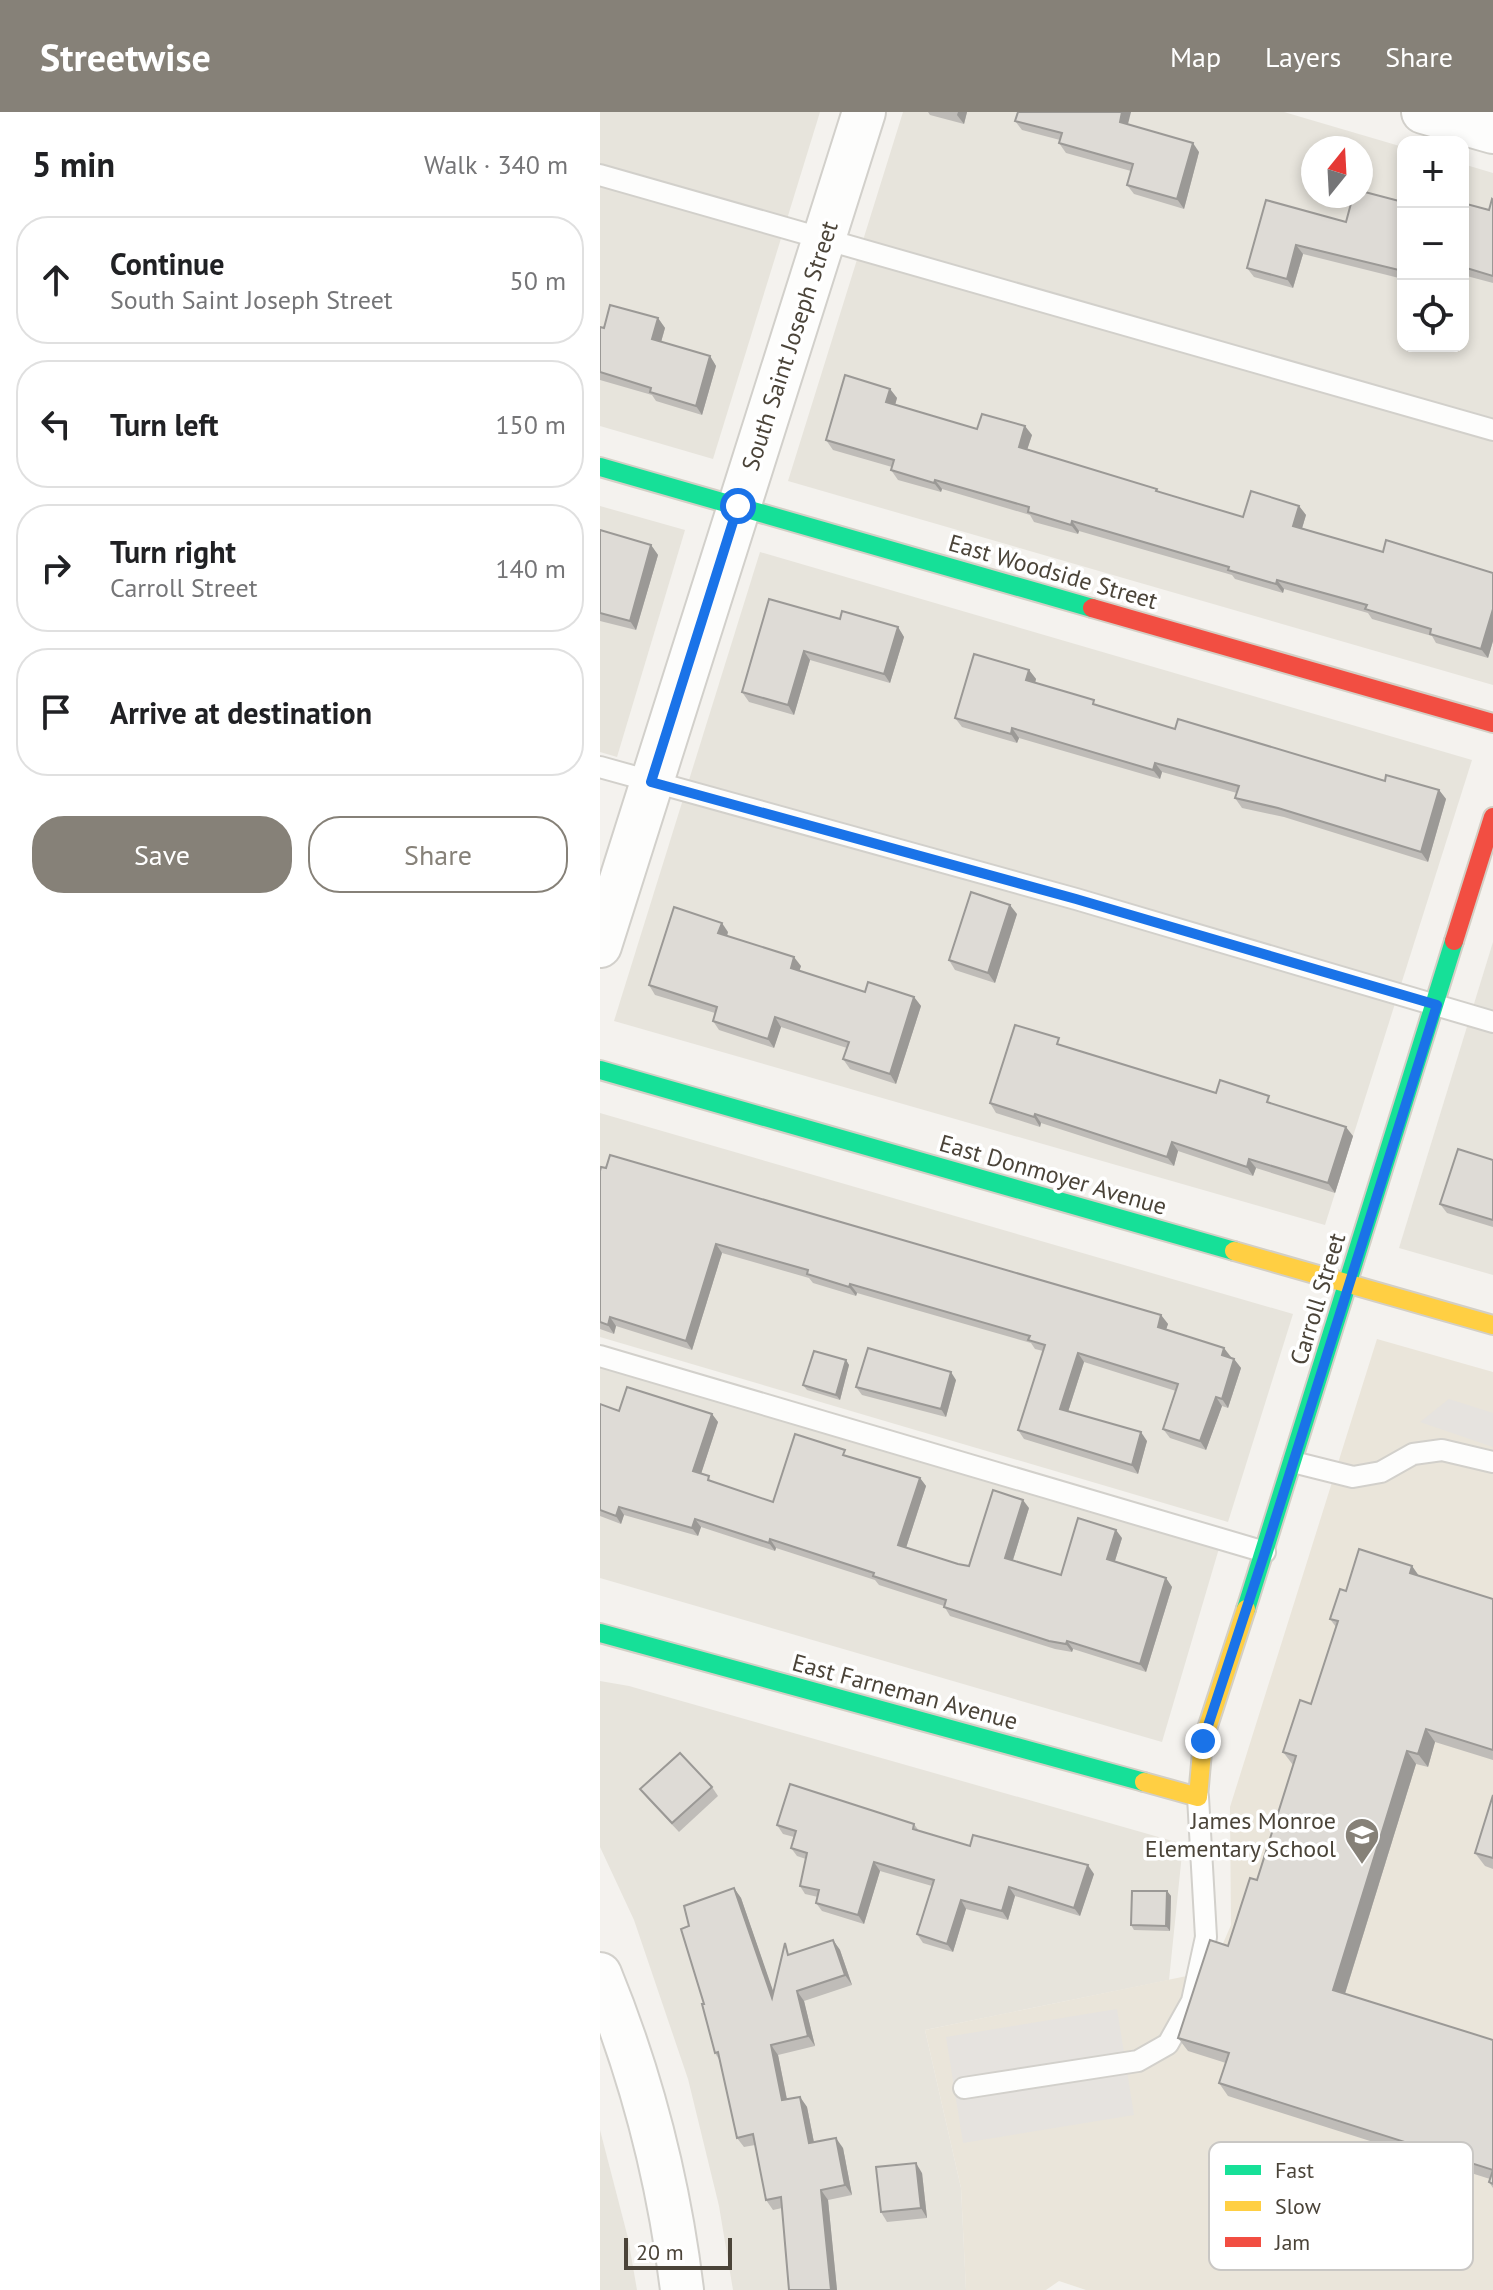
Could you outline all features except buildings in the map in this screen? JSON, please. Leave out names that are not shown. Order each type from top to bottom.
[{"type":"street","name":"South Saint Joseph Street","points":[[600,946],[864,112]]},
{"type":"street","points":[[1423,112],[1493,132]]},
{"type":"street","name":"East Woodside Street","points":[[600,467],[1493,723]]},
{"type":"street","name":"Carroll Street","points":[[1198,1797],[1203,1741],[1437,1005],[1493,817]]},
{"type":"street","name":"East Donmoyer Avenue","points":[[600,1070],[1493,1325]]},
{"type":"street","name":"East Farneman Avenue","points":[[600,1633],[1198,1797]]},
{"type":"street","points":[[600,1974],[626,2044],[647,2115],[678,2254],[682,2290]]},
{"type":"lane","points":[[600,175],[1493,430]]},
{"type":"lane","points":[[600,767],[1076,899],[1493,1022]]},
{"type":"lane","points":[[600,1356],[1265,1552]]},
{"type":"lane","points":[[1293,1462],[1353,1477],[1381,1472],[1413,1454],[1442,1450],[1493,1462]]},
{"type":"lane","points":[[964,2088],[1138,2061],[1168,2044],[1192,2001],[1206,1937],[1198,1797]]},
{"type":"shaded area","points":[[600,112],[820,112],[713,459],[600,426]]},
{"type":"shaded area","points":[[903,112],[1284,112],[1366,136],[1301,136],[1301,208],[1373,208],[1373,138],[1397,145],[1397,352],[1469,352],[1469,166],[1493,173],[1493,685],[788,481]]},
{"type":"shaded area","points":[[600,506],[685,530],[617,757],[600,752]]},
{"type":"shaded area","points":[[760,552],[1472,760],[1325,1225],[614,1021]]},
{"type":"shaded area","points":[[1493,942],[1493,1275],[1399,1248]]},
{"type":"shaded area","points":[[600,1113],[1293,1314],[1228,1522],[600,1337]]},
{"type":"shaded area","name":"James Monroe Elementary School","points":[[1377,1339],[1493,1372],[1493,2290],[1086,2290],[1059,2281],[1046,2290],[966,2290],[961,2188],[925,2030],[1211,1971],[1231,1925],[1230,1807]]},
{"type":"shaded area","points":[[600,1365],[1220,1545],[1162,1742],[600,1578]]},
{"type":"shaded area","points":[[1449,1399],[1493,1413],[1493,1447],[1420,1422]]},
{"type":"shaded area","points":[[600,1681],[629,1686],[1183,1844],[1169,1980],[925,2030],[961,2188],[966,2290],[733,2290],[719,2206],[688,2079],[634,1920],[600,1847]]},
{"type":"shaded area","points":[[1117,2009],[1134,2115],[963,2143],[946,2037]]},
{"type":"shaded area","points":[[600,2130],[628,2238],[637,2290],[600,2290]]},
{"type":"traffic: fast","points":[[600,467],[1092,608]]},
{"type":"traffic: fast","points":[[1246,1609],[1454,941]]},
{"type":"traffic: fast","points":[[600,1070],[1234,1251]]},
{"type":"traffic: fast","points":[[600,1633],[1144,1782]]},
{"type":"traffic: slow","points":[[1234,1251],[1493,1325]]},
{"type":"traffic: slow","points":[[1144,1782],[1198,1797],[1203,1741],[1246,1609]]},
{"type":"traffic: jam","points":[[1092,608],[1493,723]]},
{"type":"traffic: jam","points":[[1454,941],[1493,817]]},
{"type":"place","name":"James Monroe Elementary School","points":[[1362,1866]]},
{"type":"route","points":[[738,506],[651,782],[1076,899],[1437,1005],[1203,1741]]}]
